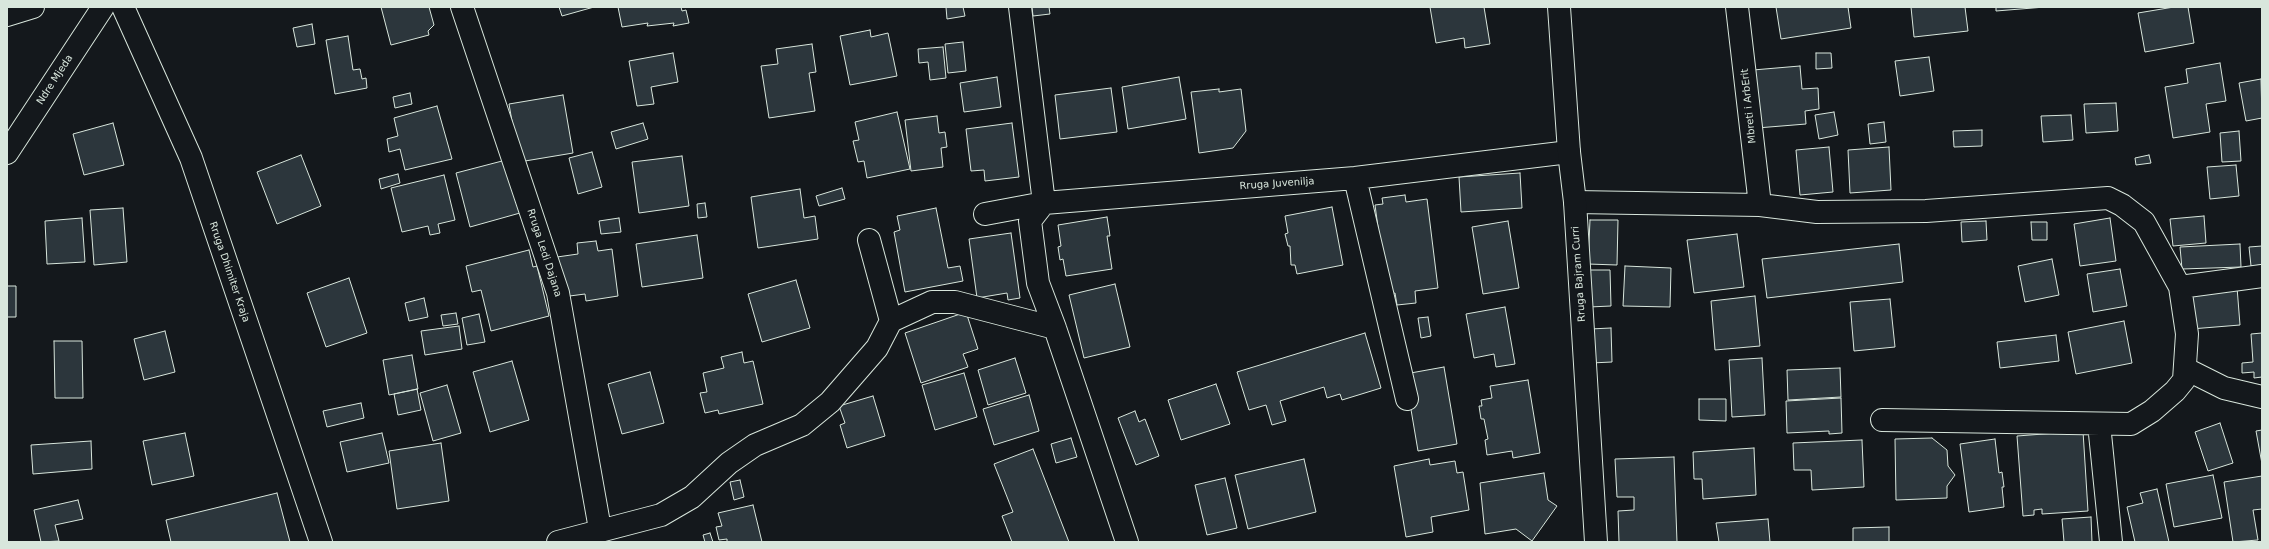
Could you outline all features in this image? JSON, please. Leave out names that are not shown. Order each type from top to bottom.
[{"type":"street","points":[[7,15],[33,7]]},
{"type":"street","name":"Ndre Mjeda","points":[[7,153],[103,7]]},
{"type":"street","name":"Rruga Dhimiter Kraja","points":[[123,7],[191,158],[321,542]]},
{"type":"street","name":"Rruga Ledi Dajana","points":[[462,7],[558,294],[600,530]]},
{"type":"street","points":[[1020,7],[1044,203],[1030,221],[1038,283],[1056,328],[1127,542]]},
{"type":"street","name":"Rruga Bajram Curri","points":[[1559,7],[1569,152],[1575,202],[1596,542]]},
{"type":"street","name":"Mbreti i ArbErit","points":[[1737,7],[1760,205]]},
{"type":"street","name":"Rruga Juvenilja","points":[[985,214],[1044,203],[1355,178],[1569,152]]},
{"type":"street","points":[[1355,178],[1406,399]]},
{"type":"street","points":[[1575,202],[1760,205],[1817,212],[1926,211],[2108,198],[2122,204],[2144,222],[2180,287],[2187,334],[2186,369],[2184,380],[2175,391],[2152,411],[2131,424],[1882,420]]},
{"type":"street","points":[[869,240],[891,321]]},
{"type":"street","points":[[2180,287],[2262,276]]},
{"type":"street","points":[[558,542],[661,515],[692,497],[729,464],[755,445],[802,425],[830,402],[877,348],[891,321],[932,302],[955,302],[1056,328]]},
{"type":"street","points":[[2186,369],[2224,388],[2262,397]]},
{"type":"street","points":[[2099,424],[2111,542]]},
{"type":"building","points":[[381,7],[429,7],[434,25],[428,31],[429,35],[391,45]]},
{"type":"building","points":[[559,7],[594,7],[562,16]]},
{"type":"building","points":[[618,7],[681,7],[682,11],[686,10],[689,23],[673,26],[674,23],[647,26],[648,23],[622,27]]},
{"type":"building","points":[[946,7],[963,7],[965,16],[947,19]]},
{"type":"building","points":[[1032,7],[1049,7],[1050,14],[1033,16]]},
{"type":"building","points":[[1430,7],[1484,7],[1490,44],[1465,48],[1464,38],[1436,43]]},
{"type":"building","points":[[1776,7],[1848,7],[1851,28],[1781,39]]},
{"type":"building","points":[[1911,7],[1965,7],[1968,31],[1914,37]]},
{"type":"building","points":[[1996,7],[2045,7],[1996,11]]},
{"type":"building","points":[[2174,7],[2188,7],[2194,43],[2145,52],[2138,13]]},
{"type":"building","points":[[312,24],[315,44],[297,47],[293,28]]},
{"type":"building","points":[[870,30],[871,37],[888,33],[897,76],[850,85],[840,36]]},
{"type":"building","points":[[348,36],[353,70],[360,69],[362,79],[366,78],[367,88],[335,94],[326,40]]},
{"type":"building","points":[[963,42],[966,71],[948,73],[945,44]]},
{"type":"building","points":[[812,44],[816,72],[809,73],[815,111],[769,118],[761,66],[778,64],[776,49]]},
{"type":"building","points":[[943,47],[946,78],[930,80],[928,62],[919,63],[918,49]]},
{"type":"building","points":[[673,53],[678,82],[651,87],[654,104],[637,106],[629,61]]},
{"type":"building","points":[[1816,53],[1831,53],[1832,68],[1816,69]]},
{"type":"building","points":[[1929,57],[1934,91],[1900,96],[1895,61]]},
{"type":"building","points":[[2220,63],[2226,101],[2206,104],[2210,132],[2173,138],[2165,87],[2188,83],[2186,69]]},
{"type":"building","points":[[1800,66],[1802,89],[1818,88],[1819,109],[1805,111],[1806,124],[1757,128],[1753,70]]},
{"type":"building","points":[[997,77],[1001,107],[964,112],[960,83]]},
{"type":"building","points":[[1179,77],[1186,119],[1128,129],[1122,87]]},
{"type":"building","points":[[2261,79],[2262,118],[2246,121],[2239,83]]},
{"type":"building","points":[[1111,88],[1117,132],[1060,139],[1055,95]]},
{"type":"building","points":[[1219,89],[1219,92],[1241,89],[1246,131],[1233,148],[1199,153],[1191,92]]},
{"type":"building","points":[[410,93],[412,104],[395,108],[393,97]]},
{"type":"building","points":[[563,95],[573,153],[519,162],[509,104]]},
{"type":"building","points":[[2116,103],[2118,131],[2086,133],[2084,104]]},
{"type":"building","points":[[437,106],[452,159],[405,170],[400,149],[389,152],[387,139],[398,136],[394,118]]},
{"type":"building","points":[[897,112],[910,169],[867,178],[864,161],[858,162],[853,141],[859,140],[855,122]]},
{"type":"building","points":[[1834,112],[1838,135],[1819,139],[1815,115]]},
{"type":"building","points":[[2071,115],[2073,140],[2043,142],[2041,116]]},
{"type":"building","points":[[937,116],[939,133],[945,132],[947,147],[941,148],[943,167],[911,171],[905,120]]},
{"type":"building","points":[[1884,122],[1886,142],[1870,144],[1868,124]]},
{"type":"building","points":[[113,123],[124,165],[84,175],[73,134]]},
{"type":"building","points":[[643,123],[648,139],[616,149],[611,132]]},
{"type":"building","points":[[1012,123],[1019,177],[985,181],[984,170],[971,171],[966,129]]},
{"type":"building","points":[[1982,130],[1982,146],[1954,147],[1953,131]]},
{"type":"building","points":[[2239,131],[2241,161],[2222,162],[2220,133]]},
{"type":"building","points":[[1829,147],[1833,192],[1800,195],[1796,150]]},
{"type":"building","points":[[1889,147],[1891,190],[1850,193],[1848,150]]},
{"type":"building","points":[[592,152],[602,187],[578,194],[569,158]]},
{"type":"building","points":[[301,155],[321,206],[277,224],[257,172]]},
{"type":"building","points":[[2149,155],[2151,163],[2136,165],[2135,158]]},
{"type":"building","points":[[682,156],[689,206],[639,213],[632,162]]},
{"type":"building","points":[[506,160],[520,213],[470,227],[456,173]]},
{"type":"building","points":[[2236,165],[2239,196],[2210,199],[2207,167]]},
{"type":"building","points":[[1520,173],[1522,208],[1461,212],[1459,177]]},
{"type":"building","points":[[398,174],[400,183],[381,189],[379,179]]},
{"type":"building","points":[[444,175],[455,220],[438,224],[440,233],[430,235],[428,226],[402,232],[391,188]]},
{"type":"building","points":[[842,188],[845,199],[819,206],[816,196]]},
{"type":"building","points":[[800,189],[804,218],[815,216],[818,239],[758,248],[751,197]]},
{"type":"building","points":[[1405,195],[1406,202],[1427,199],[1438,288],[1415,291],[1416,303],[1397,305],[1395,293],[1387,295],[1375,205],[1383,204],[1382,198]]},
{"type":"building","points":[[705,203],[707,217],[698,218],[697,204]]},
{"type":"building","points":[[1332,207],[1343,265],[1297,274],[1295,265],[1291,265],[1290,246],[1288,246],[1285,234],[1288,233],[1285,216]]},
{"type":"building","points":[[123,208],[127,262],[94,265],[90,210]]},
{"type":"building","points":[[936,208],[948,268],[960,266],[963,281],[905,292],[894,232],[900,230],[897,216]]},
{"type":"building","points":[[2204,216],[2206,243],[2173,246],[2170,219]]},
{"type":"building","points":[[1107,217],[1110,236],[1107,236],[1112,269],[1066,276],[1063,259],[1060,260],[1058,247],[1061,246],[1058,225]]},
{"type":"building","points":[[82,218],[85,262],[47,264],[45,221]]},
{"type":"building","points":[[619,218],[621,232],[601,234],[599,221]]},
{"type":"building","points":[[2110,218],[2116,261],[2080,266],[2074,224]]},
{"type":"building","points":[[1590,220],[1618,220],[1617,265],[1588,264]]},
{"type":"building","points":[[1508,221],[1519,288],[1483,294],[1472,227]]},
{"type":"building","points":[[1986,221],[1987,240],[1962,242],[1961,222]]},
{"type":"building","points":[[2031,222],[2047,222],[2047,240],[2032,240]]},
{"type":"building","points":[[1011,233],[1020,298],[1008,300],[1007,293],[977,298],[969,239]]},
{"type":"building","points":[[1737,234],[1744,287],[1694,293],[1687,240]]},
{"type":"building","points":[[697,235],[703,278],[642,287],[636,244]]},
{"type":"building","points":[[596,241],[598,251],[612,249],[618,296],[586,301],[585,294],[562,297],[557,257],[578,254],[577,243]]},
{"type":"building","points":[[1899,244],[1903,282],[1767,298],[1762,259]]},
{"type":"building","points":[[2240,244],[2241,267],[2182,269],[2180,247]]},
{"type":"building","points":[[2262,246],[2262,265],[2251,266],[2249,247]]},
{"type":"building","points":[[529,250],[533,267],[537,266],[549,316],[491,331],[481,290],[472,292],[466,266]]},
{"type":"building","points":[[2052,259],[2059,295],[2025,302],[2018,266]]},
{"type":"building","points":[[1625,266],[1671,268],[1670,307],[1623,306]]},
{"type":"building","points":[[2120,269],[2127,306],[2093,312],[2087,274]]},
{"type":"building","points":[[1588,270],[1610,270],[1611,306],[1589,307]]},
{"type":"building","points":[[349,278],[367,333],[326,347],[307,293]]},
{"type":"building","points":[[796,280],[810,328],[762,342],[748,294]]},
{"type":"building","points":[[1115,284],[1130,347],[1084,358],[1069,295]]},
{"type":"building","points":[[7,286],[16,286],[16,317],[7,317]]},
{"type":"building","points":[[2237,287],[2240,325],[2191,329],[2188,291]]},
{"type":"building","points":[[1755,296],[1760,346],[1715,350],[1711,301]]},
{"type":"building","points":[[424,298],[428,317],[409,321],[405,303]]},
{"type":"building","points":[[1890,299],[1895,347],[1854,351],[1850,302]]},
{"type":"building","points":[[1505,307],[1515,364],[1496,367],[1494,354],[1474,358],[1466,314]]},
{"type":"building","points":[[966,312],[978,349],[963,354],[968,367],[921,383],[905,333]]},
{"type":"building","points":[[456,313],[458,324],[443,326],[441,315]]},
{"type":"building","points":[[479,314],[485,342],[467,345],[462,318]]},
{"type":"building","points":[[1428,317],[1431,336],[1421,338],[1418,318]]},
{"type":"building","points":[[2124,321],[2132,363],[2076,374],[2068,332]]},
{"type":"building","points":[[459,326],[462,349],[425,355],[421,331]]},
{"type":"building","points":[[1611,328],[1612,362],[1591,363],[1590,329]]},
{"type":"building","points":[[165,331],[175,372],[144,380],[134,339]]},
{"type":"building","points":[[1365,333],[1381,388],[1342,400],[1340,394],[1327,398],[1324,387],[1280,401],[1286,421],[1272,425],[1266,405],[1249,410],[1237,372]]},
{"type":"building","points":[[2262,333],[2262,377],[2254,378],[2254,372],[2242,373],[2242,363],[2253,362],[2251,334]]},
{"type":"building","points":[[2056,335],[2059,361],[2000,368],[1997,342]]},
{"type":"building","points":[[54,341],[82,341],[83,398],[55,398]]},
{"type":"building","points":[[742,352],[744,363],[753,361],[763,404],[719,414],[718,410],[705,413],[700,393],[707,392],[703,373],[724,368],[721,357]]},
{"type":"building","points":[[412,355],[418,389],[389,395],[383,360]]},
{"type":"building","points":[[1015,358],[1026,393],[988,405],[978,370]]},
{"type":"building","points":[[1762,358],[1765,415],[1732,417],[1729,360]]},
{"type":"building","points":[[512,361],[529,420],[490,432],[473,372]]},
{"type":"building","points":[[1444,367],[1457,444],[1418,451],[1405,374]]},
{"type":"building","points":[[1840,368],[1841,397],[1788,400],[1787,370]]},
{"type":"building","points":[[650,372],[664,423],[622,434],[608,384]]},
{"type":"building","points":[[964,373],[977,417],[935,430],[922,385]]},
{"type":"building","points":[[1528,380],[1540,453],[1513,458],[1512,451],[1487,455],[1485,440],[1488,439],[1484,419],[1481,419],[1479,406],[1482,406],[1481,400],[1492,398],[1490,386]]},
{"type":"building","points":[[1216,384],[1230,424],[1181,440],[1168,400]]},
{"type":"building","points":[[447,385],[461,433],[433,441],[420,393]]},
{"type":"building","points":[[417,389],[421,410],[398,415],[394,394]]},
{"type":"building","points":[[1029,395],[1039,431],[994,445],[983,409]]},
{"type":"building","points":[[873,396],[885,436],[847,448],[840,425],[845,423],[839,406]]},
{"type":"building","points":[[1841,398],[1842,433],[1829,434],[1829,431],[1787,433],[1786,401]]},
{"type":"building","points":[[1699,399],[1726,399],[1726,421],[1699,420]]},
{"type":"building","points":[[361,403],[364,418],[327,427],[323,411]]},
{"type":"building","points":[[1135,411],[1139,422],[1145,419],[1159,456],[1136,465],[1118,418]]},
{"type":"building","points":[[2220,423],[2233,463],[2208,471],[2195,432]]},
{"type":"building","points":[[2262,430],[2262,464],[2256,431]]},
{"type":"building","points":[[2083,431],[2088,511],[2042,514],[2042,509],[2034,510],[2034,515],[2023,516],[2017,436]]},
{"type":"building","points":[[185,433],[194,476],[152,485],[143,441]]},
{"type":"building","points":[[382,433],[389,463],[347,472],[340,442]]},
{"type":"building","points":[[1071,438],[1077,457],[1056,463],[1051,444]]},
{"type":"building","points":[[1932,438],[1947,450],[1948,466],[1955,475],[1947,486],[1947,498],[1896,500],[1895,439]]},
{"type":"building","points":[[1995,439],[1999,473],[2002,472],[2004,487],[2002,487],[2004,507],[1969,512],[1960,444]]},
{"type":"building","points":[[1862,440],[1864,487],[1812,490],[1811,470],[1794,470],[1793,443]]},
{"type":"building","points":[[91,441],[92,469],[33,474],[31,445]]},
{"type":"building","points":[[441,443],[449,501],[397,509],[389,451]]},
{"type":"building","points":[[1754,448],[1756,495],[1703,499],[1702,479],[1694,479],[1693,452]]},
{"type":"building","points":[[1033,449],[1069,542],[1012,542],[1002,516],[1013,512],[994,464]]},
{"type":"building","points":[[1674,457],[1677,542],[1619,542],[1618,511],[1634,510],[1634,497],[1617,497],[1615,459]]},
{"type":"building","points":[[1304,459],[1316,512],[1248,529],[1235,475]]},
{"type":"building","points":[[1429,459],[1430,465],[1455,461],[1457,473],[1463,472],[1469,510],[1431,517],[1433,532],[1406,537],[1394,466]]},
{"type":"building","points":[[1544,473],[1548,500],[1557,506],[1532,541],[1516,529],[1485,534],[1480,483]]},
{"type":"building","points":[[2213,475],[2222,518],[2174,527],[2166,484]]},
{"type":"building","points":[[2262,476],[2262,509],[2253,510],[2258,540],[2233,542],[2224,482]]},
{"type":"building","points":[[1225,478],[1237,528],[1207,535],[1195,485]]},
{"type":"building","points":[[740,480],[744,497],[734,500],[730,482]]},
{"type":"building","points":[[2157,489],[2169,542],[2135,542],[2127,507],[2143,503],[2140,493]]},
{"type":"building","points":[[277,493],[290,542],[171,542],[166,520]]},
{"type":"building","points":[[78,500],[83,519],[55,525],[59,541],[41,542],[34,510]]},
{"type":"building","points":[[753,505],[762,542],[727,542],[727,539],[719,540],[716,527],[722,526],[718,513]]},
{"type":"building","points":[[2091,517],[2092,542],[2064,542],[2062,519]]},
{"type":"building","points":[[1768,519],[1770,542],[1719,542],[1716,523]]},
{"type":"building","points":[[1889,527],[1889,542],[1853,542],[1853,528]]},
{"type":"building","points":[[710,533],[713,542],[705,542],[703,535]]}]
